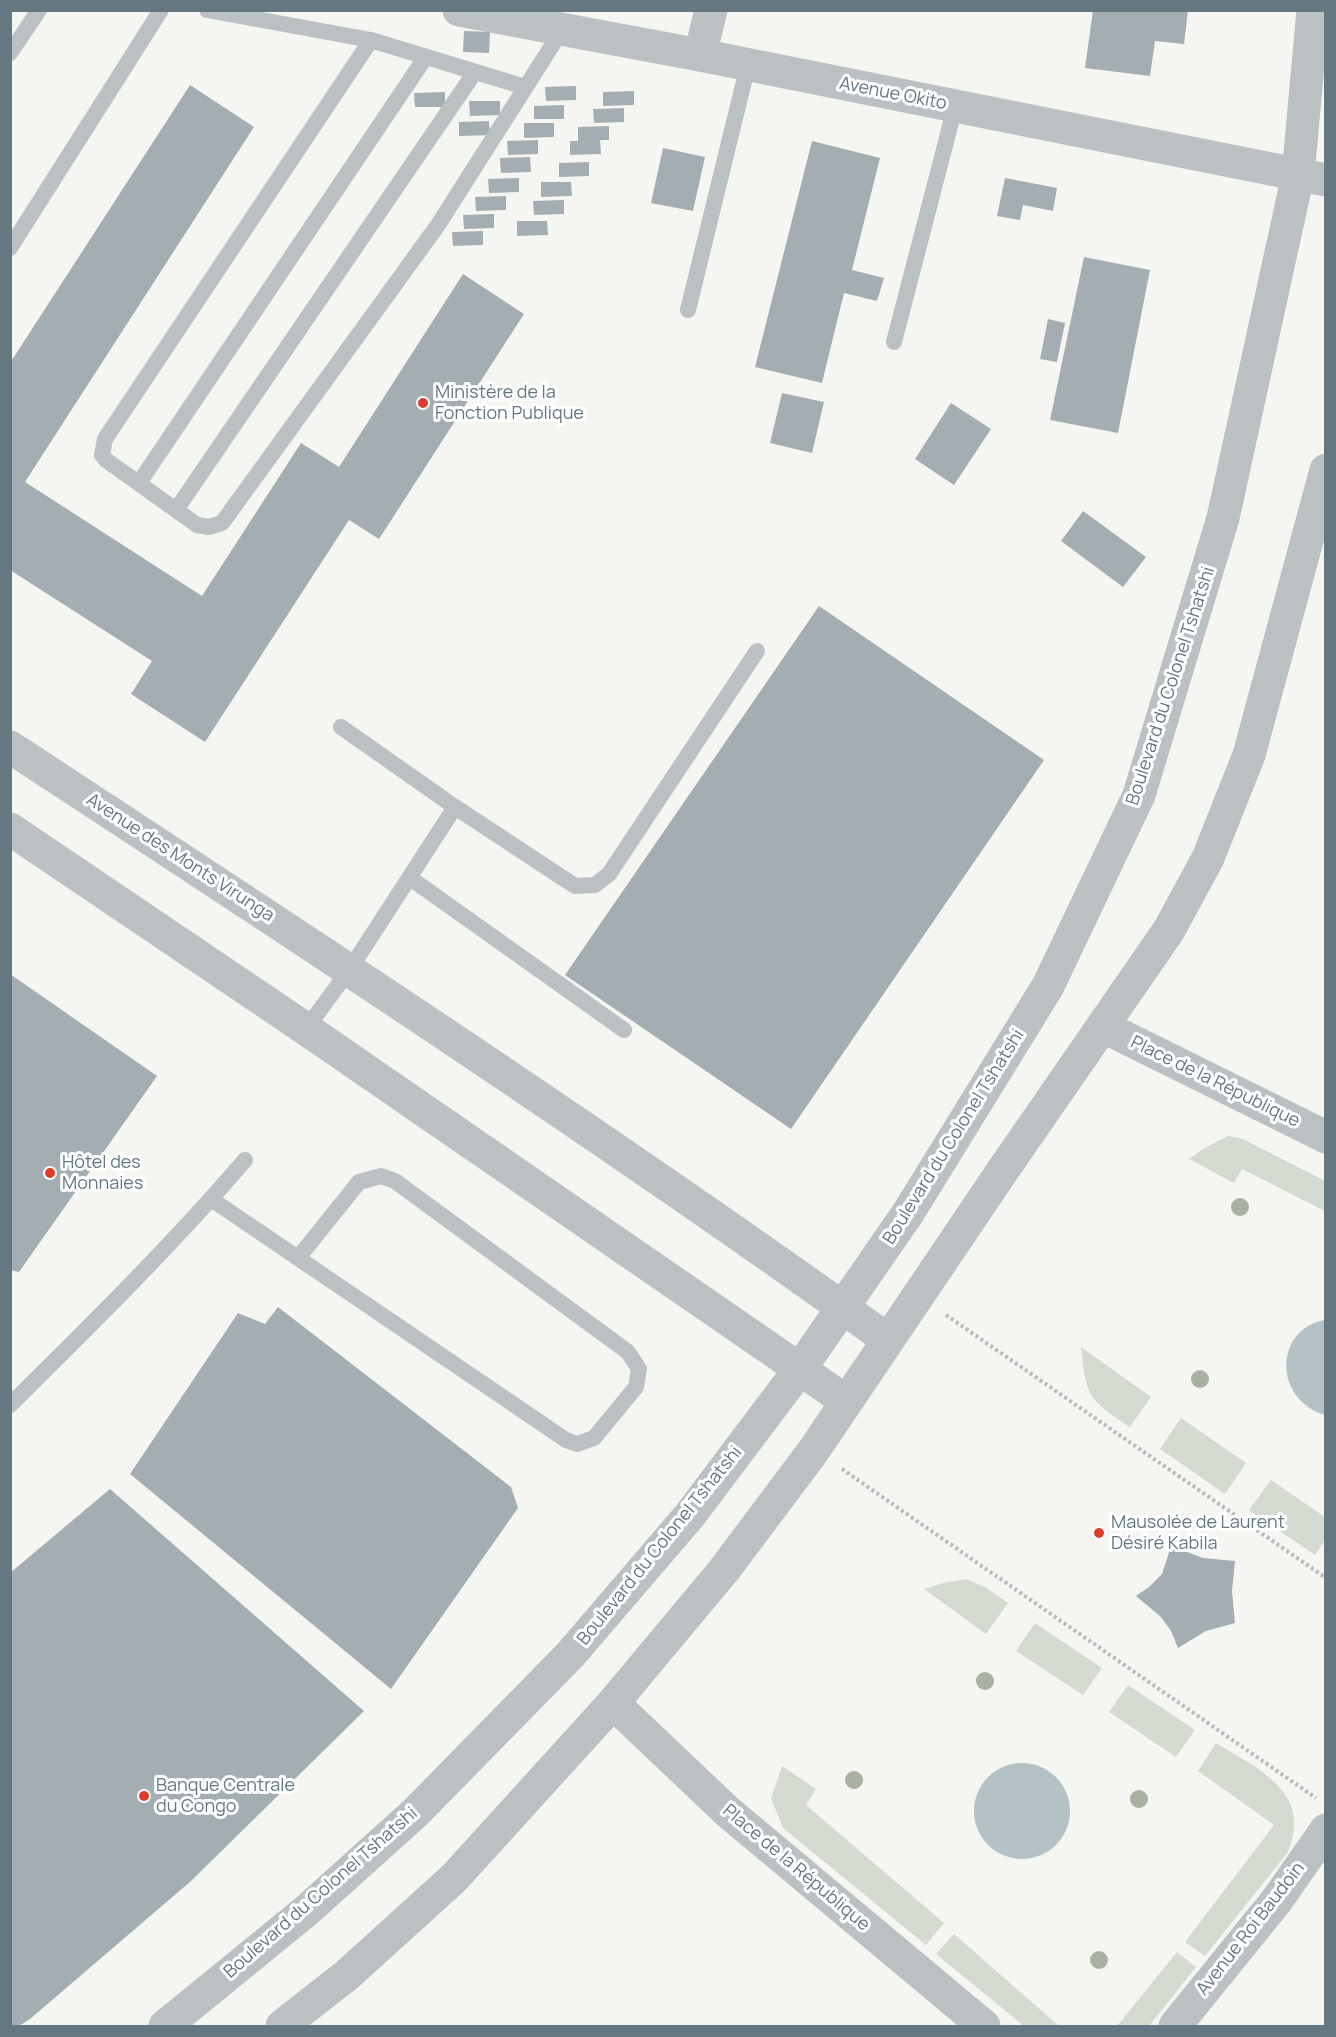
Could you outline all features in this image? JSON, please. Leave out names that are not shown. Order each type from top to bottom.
[{"type":"street","name":"Avenue Okito","points":[[459,10],[700,55],[1312,178]]},
{"type":"street","points":[[700,55],[711,10]]},
{"type":"street","name":"Boulevard du Colonel Tshatshi","points":[[165,2026],[306,1911],[415,1814],[570,1655],[690,1515],[800,1369],[908,1213],[1048,986],[1139,795],[1223,518],[1312,178],[1313,10]]},
{"type":"street","points":[[282,2026],[347,1975],[454,1878],[613,1703],[724,1570],[814,1450],[1003,1170],[1104,1027],[1175,920],[1208,858],[1245,765],[1326,470]]},
{"type":"street","name":"Avenue des Monts Virunga","points":[[10,747],[350,969],[607,1142],[888,1340]]},
{"type":"street","points":[[10,829],[306,1029],[846,1401]]},
{"type":"street","name":"Place de la République","points":[[1104,1027],[1326,1137]]},
{"type":"street","name":"Place de la République","points":[[613,1703],[729,1812],[984,2026]]},
{"type":"street","name":"Avenue Roi Baudoin","points":[[1175,2026],[1277,1899],[1326,1830]]},
{"type":"lane","points":[[10,53],[39,10]]},
{"type":"lane","points":[[10,248],[161,10]]},
{"type":"lane","points":[[207,10],[371,40],[525,87]]},
{"type":"lane","points":[[371,40],[105,439],[102,455],[106,460],[197,525],[209,527],[222,523],[438,225],[562,30]]},
{"type":"lane","points":[[139,483],[425,58]]},
{"type":"lane","points":[[688,310],[748,65]]},
{"type":"lane","points":[[176,510],[475,72]]},
{"type":"lane","points":[[894,342],[955,107]]},
{"type":"lane","points":[[341,727],[455,807],[575,886],[595,885],[609,874],[757,651]]},
{"type":"lane","points":[[306,1029],[350,969],[455,807]]},
{"type":"lane","points":[[410,878],[624,1030]]},
{"type":"lane","points":[[10,1405],[109,1308],[245,1160]]},
{"type":"lane","points":[[211,1199],[297,1258],[566,1440],[577,1444],[594,1438],[636,1387],[639,1369],[628,1352],[395,1181],[381,1176],[359,1182],[297,1258]]},
{"type":"path","points":[[918,1295],[1326,1578]]},
{"type":"path","points":[[814,1450],[1317,1799]]},
{"type":"shaded area","points":[[1228,1136],[1243,1139],[1325,1181],[1325,1211],[1242,1169],[1234,1183],[1189,1159]]},
{"type":"shaded area","points":[[1326,1320],[1325,1415],[1308,1407],[1296,1395],[1289,1380],[1286,1365],[1289,1350],[1296,1336],[1308,1326]]},
{"type":"shaded area","points":[[1081,1347],[1151,1397],[1130,1427],[1106,1410],[1092,1396],[1085,1377]]},
{"type":"shaded area","points":[[1181,1418],[1246,1463],[1225,1494],[1160,1449]]},
{"type":"shaded area","points":[[1271,1480],[1325,1517],[1325,1540],[1315,1555],[1249,1510]]},
{"type":"shaded area","points":[[966,1579],[985,1587],[1008,1603],[986,1634],[924,1589]]},
{"type":"shaded area","points":[[1035,1623],[1102,1668],[1083,1695],[1016,1651]]},
{"type":"shaded area","points":[[1128,1685],[1195,1730],[1176,1757],[1109,1712]]},
{"type":"shaded area","points":[[1216,1743],[1264,1773],[1277,1785],[1287,1798],[1293,1813],[1294,1831],[1288,1852],[1205,1956],[1185,1942],[1274,1825],[1198,1771]]},
{"type":"shaded area","points":[[1022,1763],[1041,1766],[1056,1777],[1067,1792],[1070,1811],[1067,1830],[1056,1845],[1041,1856],[1022,1859],[1003,1856],[988,1845],[977,1830],[974,1811],[977,1792],[988,1777],[1003,1766]]},
{"type":"shaded area","points":[[782,1766],[816,1789],[806,1805],[944,1923],[926,1945],[783,1828],[771,1798]]},
{"type":"shaded area","points":[[954,1934],[1059,2026],[1024,2026],[936,1954]]},
{"type":"shaded area","points":[[1177,1952],[1196,1967],[1149,2026],[1117,2026]]},
{"type":"building","points":[[1093,10],[1188,10],[1184,44],[1155,41],[1150,76],[1085,68]]},
{"type":"building","points":[[464,31],[490,32],[489,53],[463,52]]},
{"type":"building","name":"Ministère de la Fonction Publique","points":[[190,85],[254,127],[25,482],[202,596],[301,443],[339,467],[463,274],[524,314],[379,539],[349,520],[205,742],[131,694],[152,661],[10,570],[10,363]]},
{"type":"building","points":[[576,86],[576,100],[546,101],[545,87]]},
{"type":"building","points":[[634,91],[634,105],[603,106],[603,92]]},
{"type":"building","points":[[445,92],[445,107],[415,107],[414,93]]},
{"type":"building","points":[[469,101],[500,101],[500,115],[470,116]]},
{"type":"building","points":[[564,105],[564,119],[534,119],[534,106]]},
{"type":"building","points":[[624,108],[624,122],[594,123],[593,109]]},
{"type":"building","points":[[489,121],[490,135],[459,136],[459,122]]},
{"type":"building","points":[[524,123],[554,123],[554,137],[524,138]]},
{"type":"building","points":[[609,126],[609,140],[600,140],[601,154],[570,155],[570,141],[578,141],[578,127]]},
{"type":"building","points":[[538,140],[538,154],[508,155],[507,141]]},
{"type":"building","points":[[812,141],[880,158],[852,270],[884,278],[877,301],[844,293],[822,383],[755,367]]},
{"type":"building","points":[[663,148],[705,157],[693,211],[651,203]]},
{"type":"building","points":[[530,157],[531,172],[501,173],[500,158]]},
{"type":"building","points":[[589,162],[589,176],[559,177],[559,163]]},
{"type":"building","points":[[519,178],[519,192],[489,193],[488,179]]},
{"type":"building","points":[[1005,178],[1057,188],[1053,211],[1023,205],[1020,220],[997,216]]},
{"type":"building","points":[[541,182],[571,182],[572,196],[541,197]]},
{"type":"building","points":[[506,196],[506,210],[476,211],[475,197]]},
{"type":"building","points":[[564,200],[564,214],[534,215],[533,201]]},
{"type":"building","points":[[494,214],[494,228],[464,229],[463,215]]},
{"type":"building","points":[[517,221],[547,221],[548,235],[517,236]]},
{"type":"building","points":[[483,231],[483,245],[453,246],[452,232]]},
{"type":"building","points":[[1084,257],[1150,270],[1118,433],[1050,420]]},
{"type":"building","points":[[1048,319],[1065,323],[1057,362],[1040,359]]},
{"type":"building","points":[[782,393],[824,402],[812,453],[770,443]]},
{"type":"building","points":[[951,403],[991,429],[954,485],[915,459]]},
{"type":"building","points":[[1083,511],[1146,557],[1123,587],[1061,541]]},
{"type":"building","points":[[819,606],[1044,760],[791,1129],[565,975]]},
{"type":"building","name":"Hôtel des Monnaies","points":[[10,974],[157,1076],[19,1272],[10,1270]]},
{"type":"building","points":[[278,1307],[511,1487],[518,1508],[391,1689],[130,1474],[238,1313],[265,1324]]},
{"type":"building","name":"Banque Centrale du Congo","points":[[110,1489],[364,1711],[191,1881],[30,2019],[19,2026],[10,2026],[10,1573]]},
{"type":"building","points":[[1172,1543],[1203,1558],[1235,1561],[1232,1591],[1235,1623],[1206,1631],[1178,1648],[1171,1631],[1161,1617],[1136,1596],[1162,1574]]},
{"type":"place","name":"Ministère de la Fonction Publique","points":[[423,403]]},
{"type":"place","name":"Hôtel des Monnaies","points":[[50,1173]]},
{"type":"place","name":"Mausolée de Laurent Désiré Kabila","points":[[1099,1533]]},
{"type":"place","name":"Banque Centrale du Congo","points":[[144,1796]]}]
